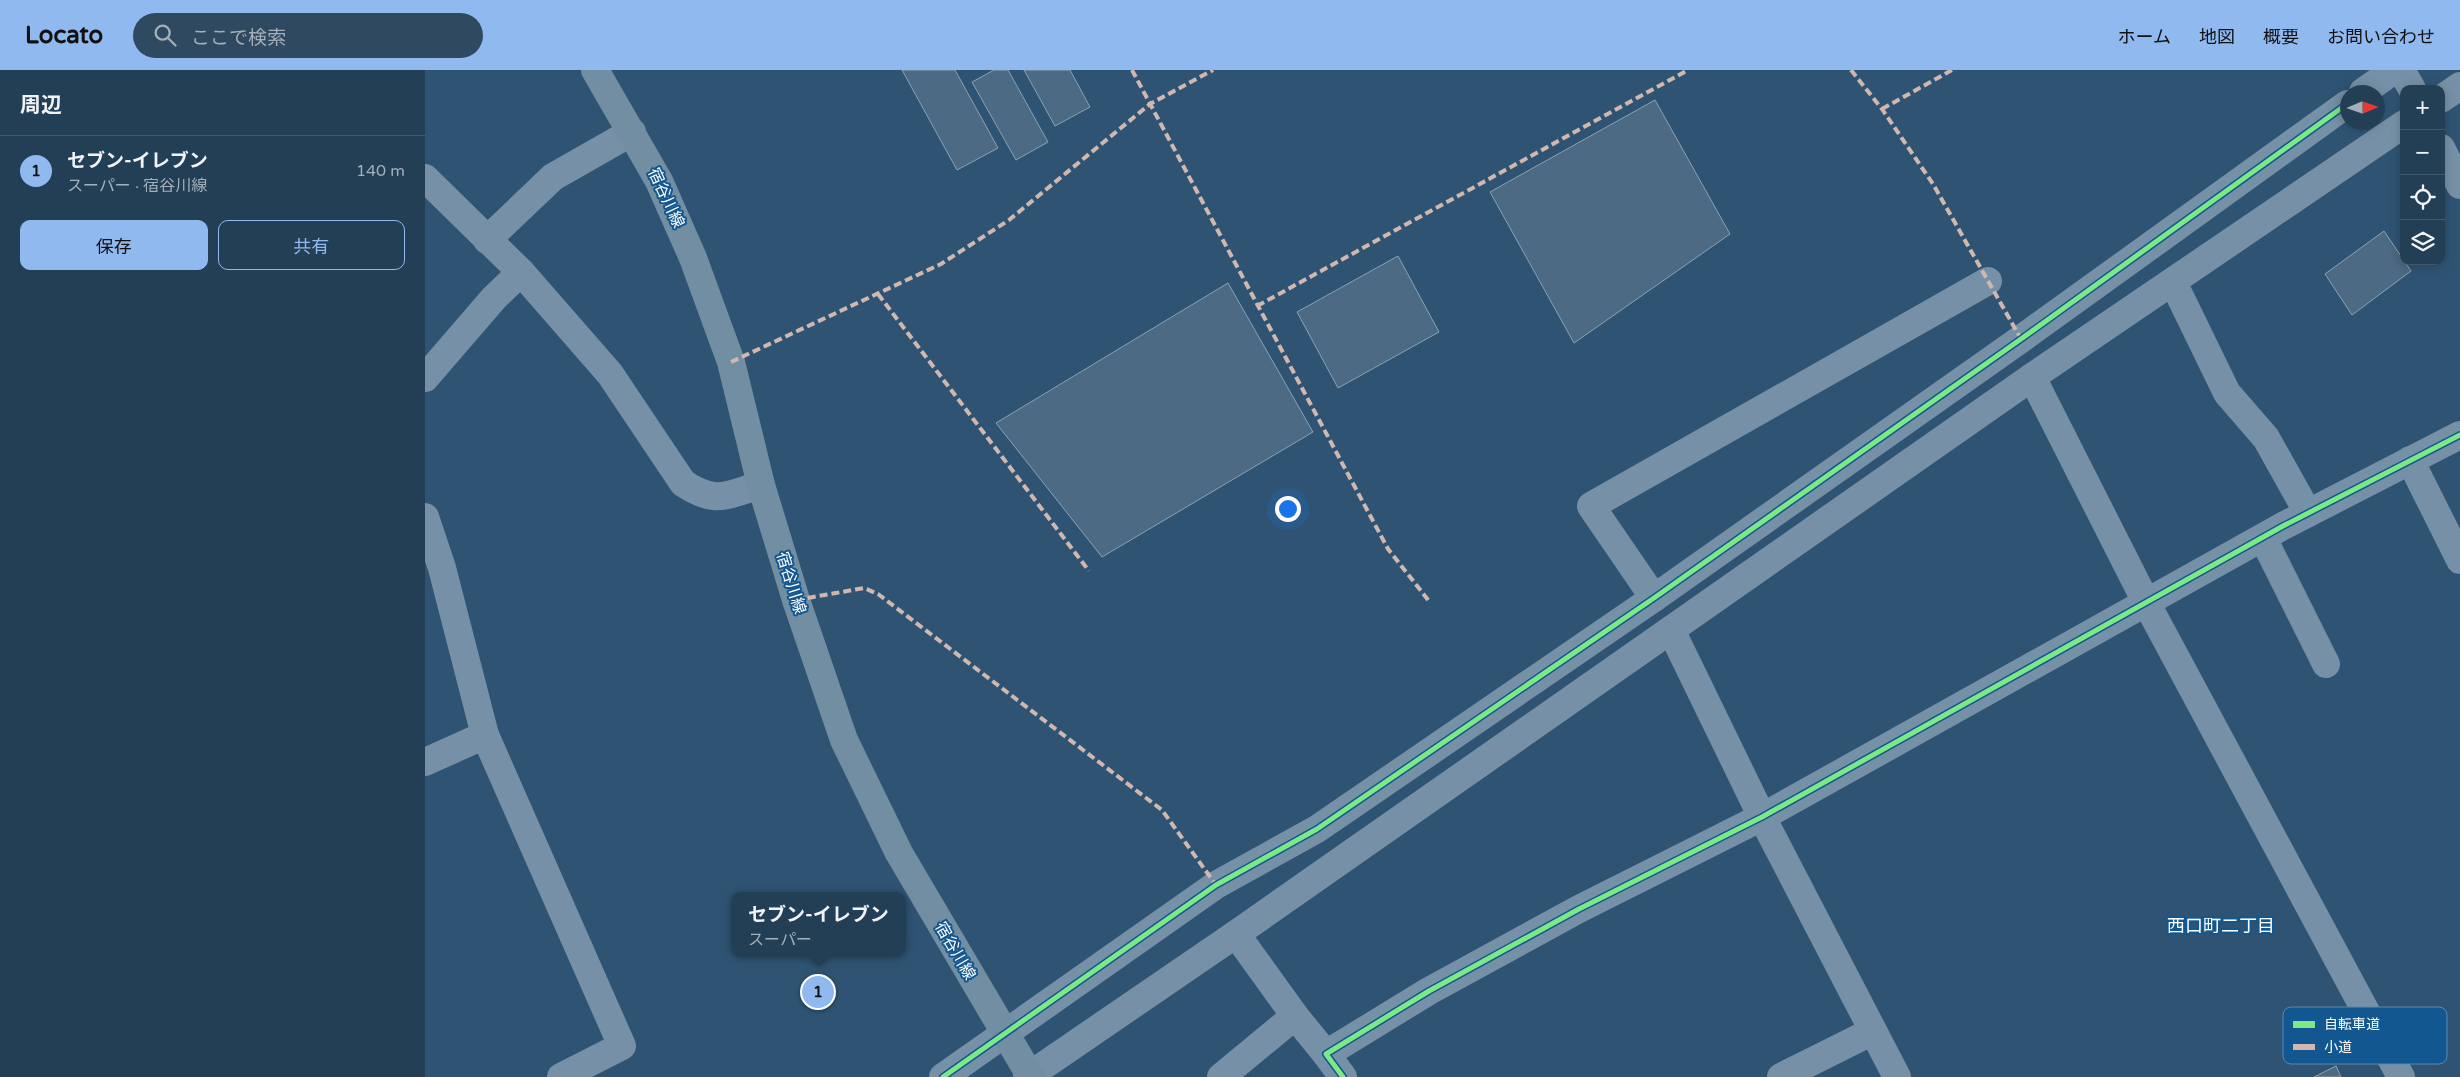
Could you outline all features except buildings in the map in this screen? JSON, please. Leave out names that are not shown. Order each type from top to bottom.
[{"type":"main road","name":"宿谷川線","points":[[595,70],[659,181],[693,258],[731,362],[761,485],[796,600],[845,740],[899,853],[975,986],[1006,1033],[1029,1076]]},
{"type":"street","points":[[2373,85],[2394,70]]},
{"type":"street","points":[[2401,70],[2410,85]]},
{"type":"street","points":[[2445,96],[2460,86]]},
{"type":"street","points":[[943,1077],[1216,885],[1317,829],[1654,598],[2021,340],[2340,109]]},
{"type":"street","points":[[1029,1076],[1236,934],[2032,377],[2400,127]]},
{"type":"street","points":[[487,240],[553,178],[632,132]]},
{"type":"street","points":[[2445,156],[2460,185]]},
{"type":"street","points":[[425,178],[521,272],[610,374],[683,483],[702,495],[718,497],[761,485]]},
{"type":"street","points":[[425,378],[494,298],[521,272]]},
{"type":"street","points":[[1654,598],[1591,506],[1988,281]]},
{"type":"street","points":[[2173,282],[2227,393],[2266,438],[2308,513]]},
{"type":"street","points":[[2032,377],[2146,602],[2363,1007]]},
{"type":"street","points":[[1326,1054],[1429,991],[1562,918],[1762,817],[2308,513],[2460,435]]},
{"type":"street","points":[[2410,460],[2460,560]]},
{"type":"street","points":[[425,517],[442,568],[485,735],[622,1046],[561,1077]]},
{"type":"street","points":[[2263,538],[2326,664]]},
{"type":"street","points":[[1671,630],[1762,817],[1897,1077]]},
{"type":"street","points":[[425,762],[485,735]]},
{"type":"street","points":[[1236,934],[1295,1016],[1343,1077]]},
{"type":"street","points":[[1221,1077],[1295,1016]]},
{"type":"street","points":[[1781,1077],[1873,1031]]},
{"type":"street","points":[[2394,1064],[2401,1077]]},
{"type":"marked path","points":[[1132,70],[1388,549],[1429,601]]},
{"type":"marked path","points":[[731,362],[941,264],[1009,220],[1150,104],[1213,70]]},
{"type":"marked path","points":[[1257,306],[1688,70]]},
{"type":"marked path","points":[[1851,70],[1882,109],[1933,184],[2021,339]]},
{"type":"marked path","points":[[1882,109],[1952,70]]},
{"type":"marked path","points":[[878,294],[1089,571]]},
{"type":"marked path","points":[[796,600],[864,588],[878,594],[1162,810],[1216,885]]},
{"type":"cycle path","points":[[943,1077],[1216,885],[1317,829],[1654,598],[2021,339],[2340,109]]},
{"type":"cycle path","points":[[1343,1077],[1326,1054],[1429,991],[1579,909],[1762,817],[2283,526],[2460,435]]},
{"type":"place","name":"セブン-イレブン","points":[[818,992]]},
{"type":"district","name":"西口町二丁目","points":[[2221,926]]}]
